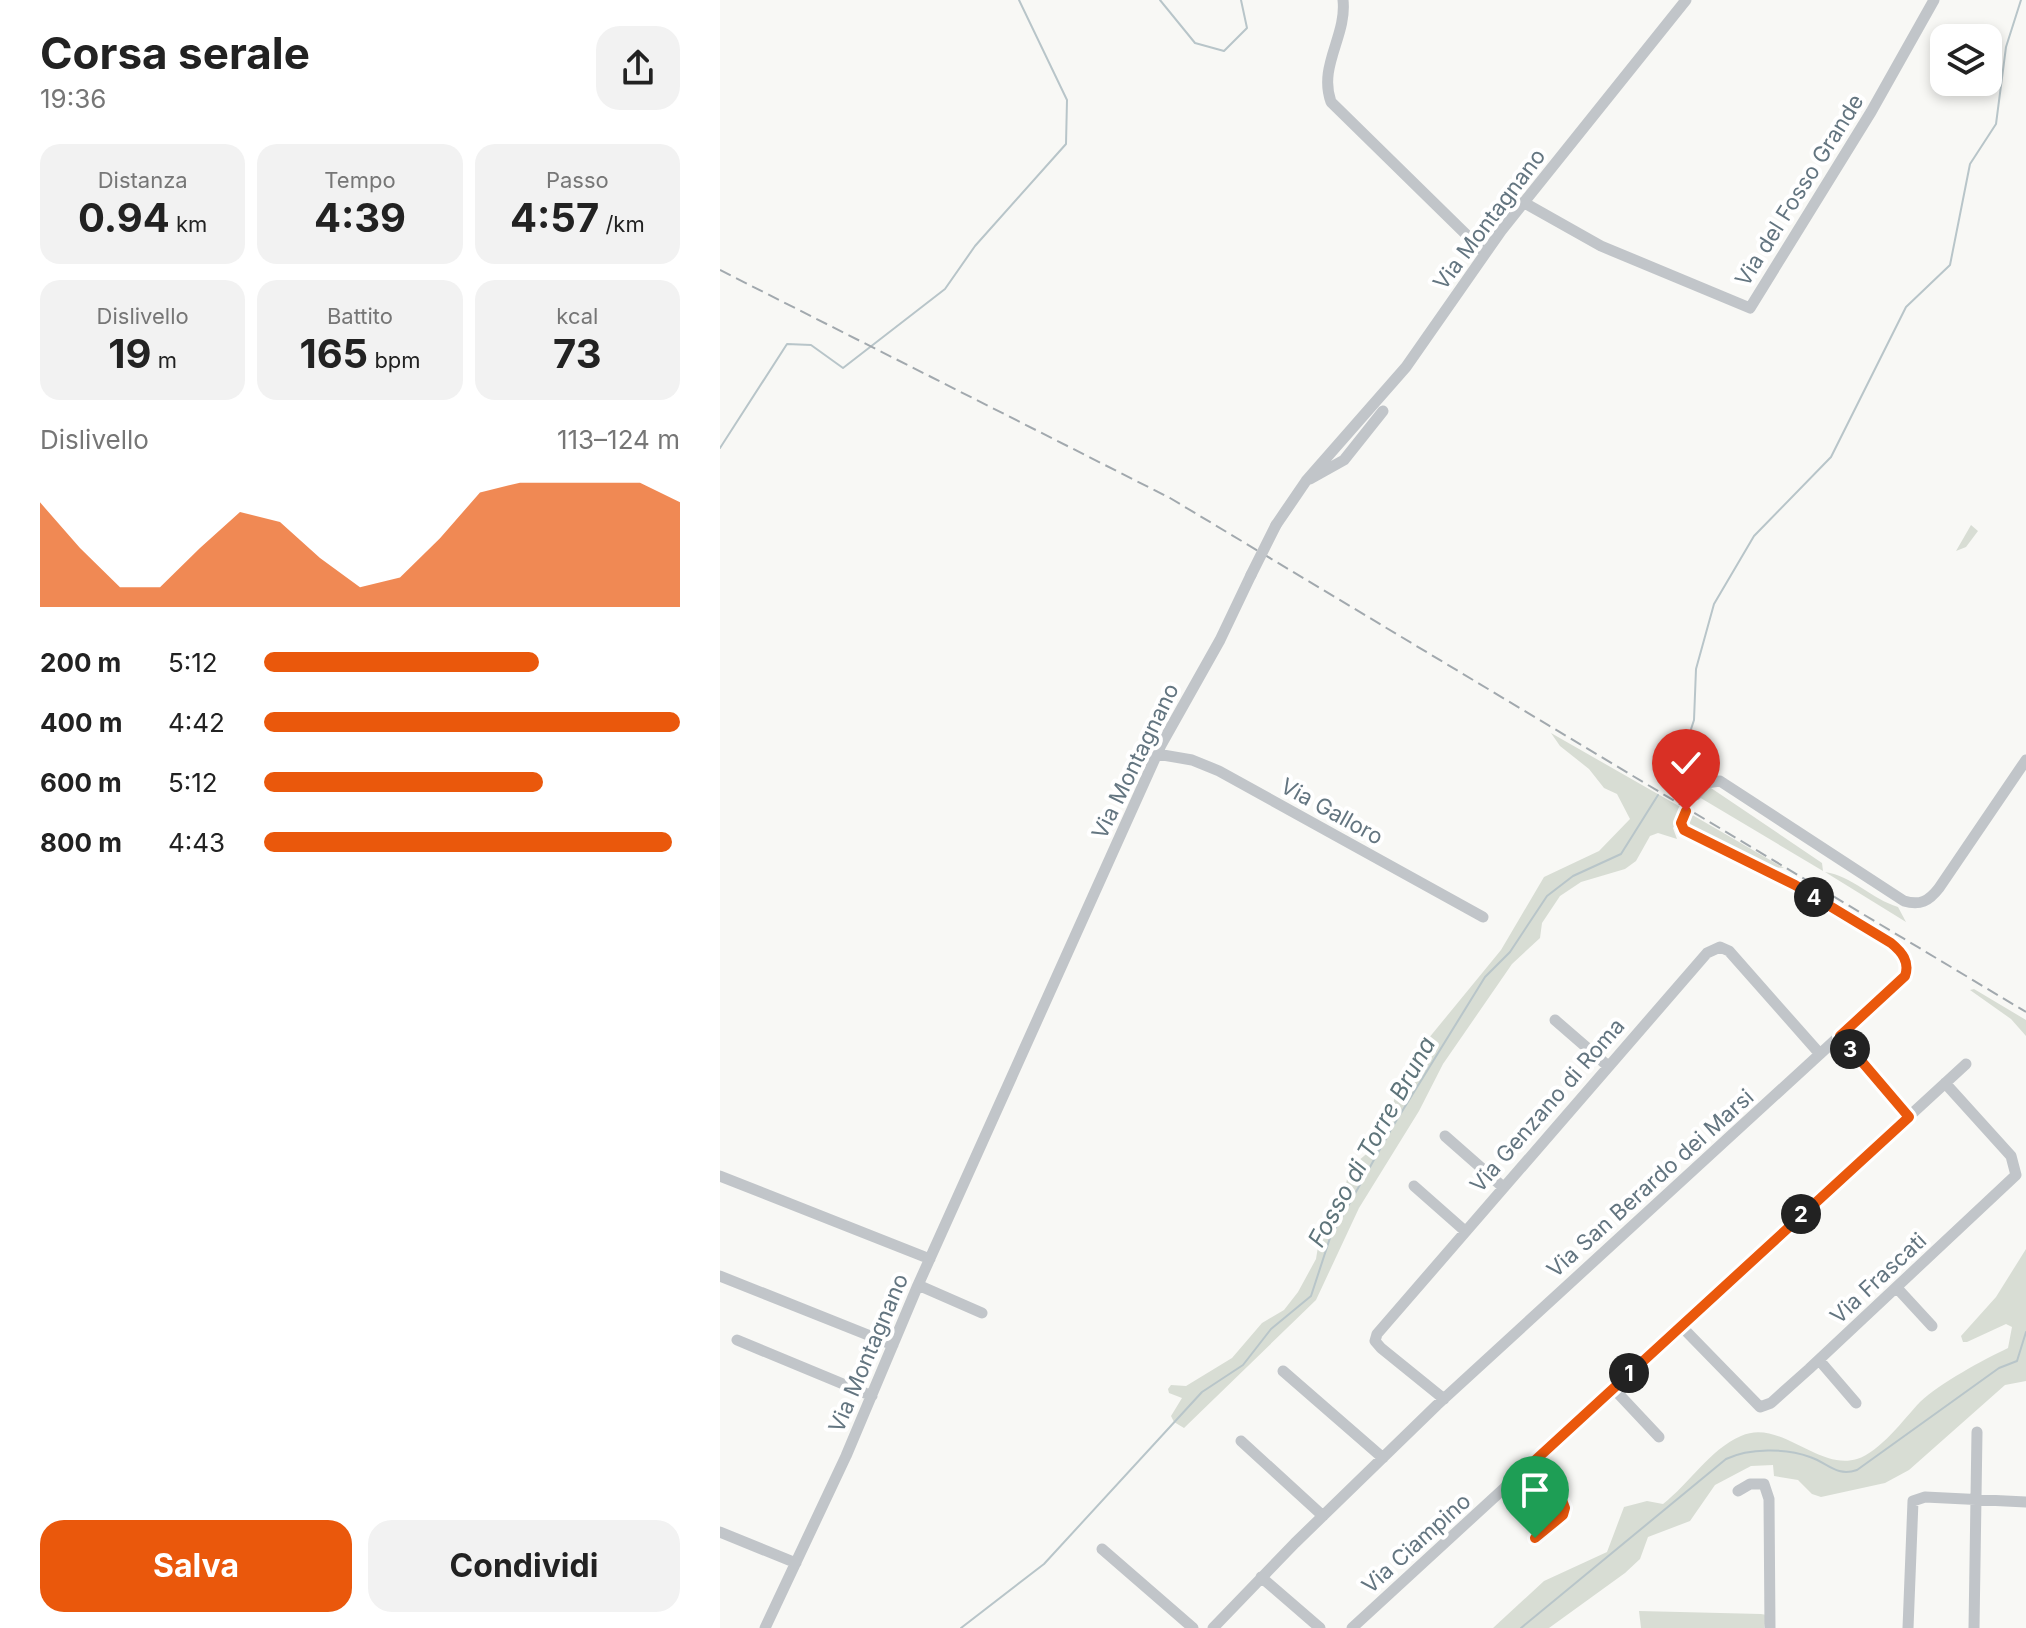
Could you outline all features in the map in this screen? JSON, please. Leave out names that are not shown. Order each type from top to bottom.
[{"type":"street","points":[[1343,0],[1342,26],[1327,73],[1331,102],[1485,253]]},
{"type":"street","name":"Via Montagnano","points":[[765,1628],[872,1396],[918,1285],[1157,754],[1276,525],[1306,481],[1406,367],[1523,202],[1686,0]]},
{"type":"street","name":"Via del Fosso Grande","points":[[1523,202],[1610,250],[1749,310],[1871,112],[1934,0]]},
{"type":"street","points":[[1306,481],[1344,460],[1383,411]]},
{"type":"street","name":"Via Galloro","points":[[1157,754],[1192,760],[1216,770],[1483,917]]},
{"type":"street","points":[[1696,795],[1706,783],[1720,781],[1904,901],[1919,904],[1931,898],[1939,888],[2026,760]]},
{"type":"street","name":"Via San Berardo dei Marsi","points":[[1213,1628],[1261,1577],[1444,1399],[1905,976],[1907,966],[1904,956],[1891,943],[1795,885],[1684,830],[1681,823],[1686,811]]},
{"type":"street","name":"Via Genzano di Roma","points":[[1444,1399],[1384,1351],[1375,1338],[1703,957],[1720,947],[1729,951],[1820,1054]]},
{"type":"street","points":[[1555,1020],[1608,1066]]},
{"type":"street","points":[[1840,1036],[1909,1117]]},
{"type":"street","name":"Via Ciampino","points":[[1352,1628],[1966,1064]]},
{"type":"street","name":"Via Frascati","points":[[1680,1325],[1760,1407],[1771,1403],[1819,1360],[2016,1175],[2017,1165],[2011,1156],[1945,1083]]},
{"type":"street","points":[[1445,1136],[1503,1187]]},
{"type":"street","points":[[720,1176],[930,1259]]},
{"type":"street","points":[[1414,1186],[1465,1231]]},
{"type":"street","points":[[720,1276],[893,1345]]},
{"type":"street","points":[[918,1285],[982,1313]]},
{"type":"street","points":[[1897,1288],[1932,1326]]},
{"type":"street","points":[[737,1340],[872,1396]]},
{"type":"street","points":[[1819,1360],[1856,1403]]},
{"type":"street","points":[[1283,1371],[1383,1458]]},
{"type":"street","points":[[1613,1388],[1659,1437]]},
{"type":"street","points":[[1974,1628],[1977,1432]]},
{"type":"street","points":[[1241,1441],[1323,1516]]},
{"type":"street","points":[[1530,1465],[1562,1500],[1565,1508],[1563,1515],[1535,1538]]},
{"type":"street","points":[[1738,1491],[1750,1484],[1764,1484],[1769,1499],[1770,1628]]},
{"type":"street","points":[[1908,1628],[1912,1502],[1925,1497],[2026,1502]]},
{"type":"street","points":[[720,1532],[796,1563]]},
{"type":"street","points":[[1102,1549],[1193,1628]]},
{"type":"street","points":[[1261,1577],[1320,1628]]},
{"type":"shaded area","points":[[1971,525],[1978,531],[1966,547],[1956,551]]},
{"type":"shaded area","points":[[1551,733],[1684,809],[1673,828],[1677,839],[1658,833],[1650,836],[1636,861],[1625,869],[1581,882],[1560,896],[1542,923],[1540,938],[1512,964],[1443,1064],[1419,1111],[1359,1208],[1316,1300],[1184,1428],[1171,1416],[1182,1398],[1169,1393],[1168,1389],[1171,1385],[1186,1386],[1232,1358],[1262,1323],[1284,1310],[1316,1259],[1321,1228],[1346,1184],[1349,1169],[1372,1149],[1392,1113],[1396,1087],[1409,1070],[1410,1061],[1501,950],[1544,877],[1599,851],[1630,819],[1617,794],[1604,788],[1589,769],[1560,746]]},
{"type":"shaded area","points":[[1705,787],[1711,788],[1822,863],[1823,871],[1699,797]]},
{"type":"shaded area","points":[[1689,813],[1784,868],[1769,867],[1685,824]]},
{"type":"shaded area","points":[[1825,872],[1844,878],[1898,907],[1906,922]]},
{"type":"shaded area","points":[[1974,989],[2026,1020],[2026,1036],[2011,1019],[1970,990]]},
{"type":"shaded area","points":[[2026,1249],[2026,1381],[2005,1385],[1909,1470],[1885,1483],[1821,1497],[1812,1494],[1798,1480],[1774,1476],[1773,1465],[1751,1466],[1715,1485],[1690,1521],[1648,1537],[1640,1559],[1625,1573],[1549,1628],[1493,1628],[1544,1581],[1607,1552],[1624,1507],[1647,1501],[1663,1504],[1709,1458],[1741,1436],[1756,1432],[1770,1434],[1842,1461],[1857,1459],[1874,1450],[1928,1395],[1962,1372],[2008,1348],[2012,1327],[2006,1324],[1967,1342],[1963,1342],[1961,1336],[1996,1297]]},
{"type":"shaded area","points":[[1639,1611],[1767,1615],[1764,1628],[1641,1628]]},
{"type":"waterway","points":[[720,448],[787,344],[811,345],[843,368],[945,289],[975,246],[1066,144],[1067,100],[1019,0]]},
{"type":"waterway","points":[[1160,0],[1195,43],[1224,51],[1247,28],[1241,0]]},
{"type":"waterway","name":"Fosso di Torre Bruna","points":[[1669,777],[1682,757],[1694,720],[1696,669],[1714,604],[1754,536],[1831,457],[1906,307],[1950,265],[1970,164],[1996,124],[2006,47],[2021,0]]},
{"type":"waterway","name":"Fosso di Torre Bruna","points":[[961,1628],[1044,1564],[1202,1392],[1243,1365],[1271,1329],[1311,1296],[1330,1238],[1393,1126],[1485,977],[1510,952],[1547,896],[1573,876],[1621,854],[1658,795]]},
{"type":"waterway","points":[[1521,1628],[1726,1459],[1756,1451],[1779,1451],[1810,1457],[1838,1471],[1857,1470],[1999,1368],[2017,1361],[2026,1332]]},
{"type":"railway","points":[[720,270],[1170,498],[2026,1012]]},
{"type":"route","points":[[1535,1538],[1563,1515],[1565,1508],[1562,1500],[1530,1465],[1909,1117],[1840,1036],[1905,976],[1907,966],[1904,956],[1891,943],[1795,885],[1684,830],[1681,823],[1686,811]]}]
